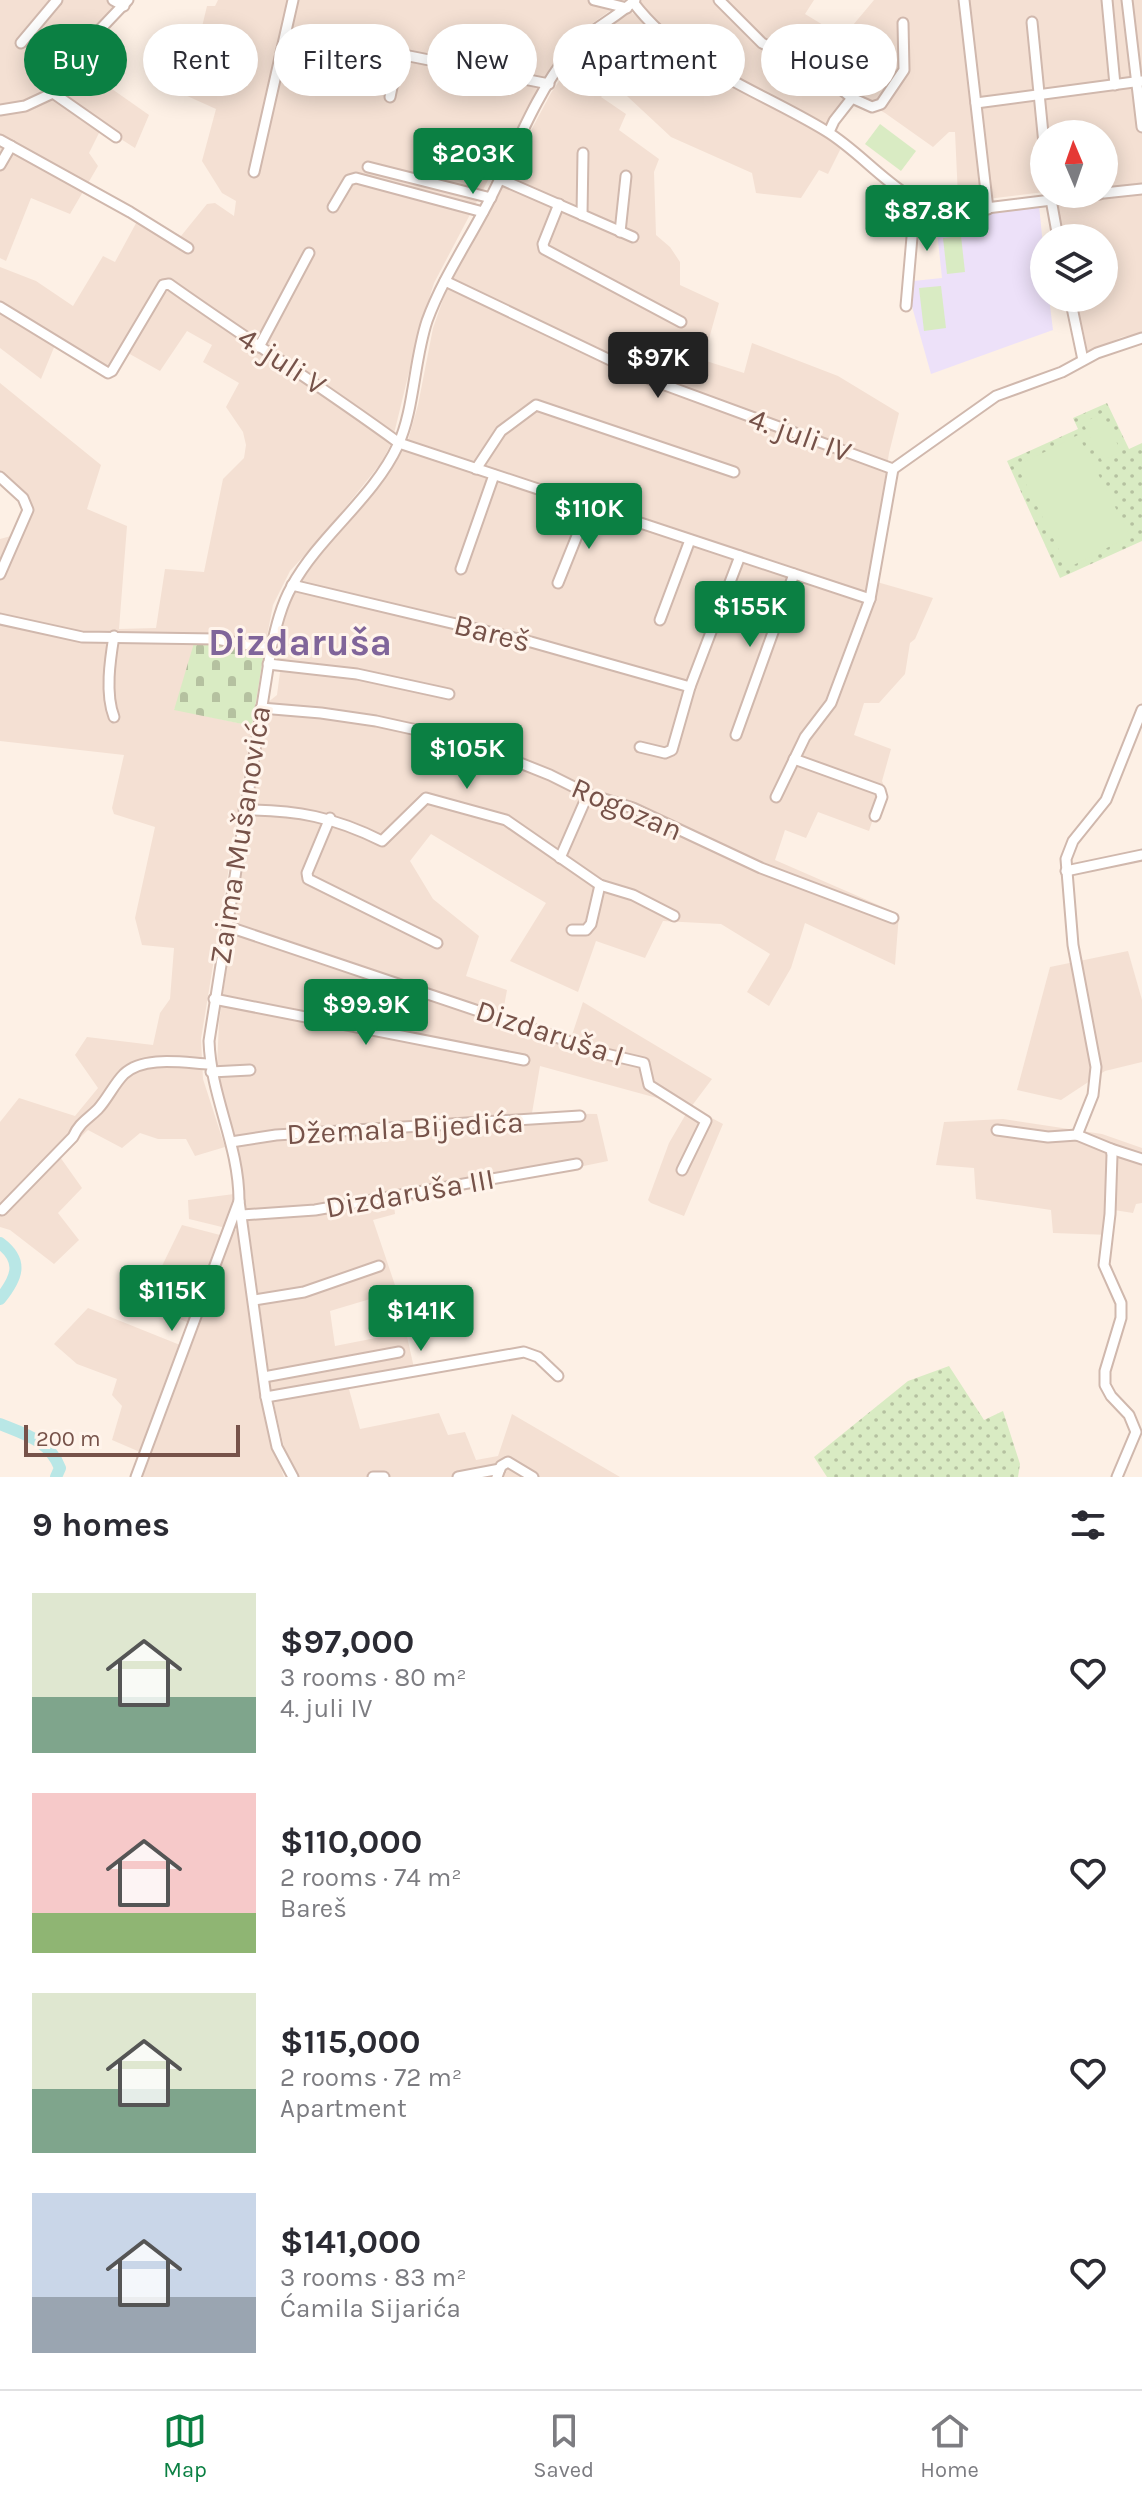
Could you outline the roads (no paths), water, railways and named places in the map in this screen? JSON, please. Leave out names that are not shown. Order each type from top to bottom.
[{"type":"street","points":[[21,43],[57,0]]},
{"type":"street","points":[[113,0],[126,3]]},
{"type":"street","points":[[254,172],[293,0]]},
{"type":"street","points":[[594,0],[632,3],[662,34],[700,62],[741,87],[829,132],[912,198],[940,210],[988,209],[1030,201]]},
{"type":"street","points":[[719,0],[762,43],[818,71],[852,98],[872,107],[879,106],[887,97],[904,70],[903,23]]},
{"type":"street","points":[[964,0],[988,209]]},
{"type":"street","points":[[1107,0],[1115,85]]},
{"type":"street","points":[[1127,0],[1142,127]]},
{"type":"street","points":[[105,24],[126,3]]},
{"type":"street","name":"Zaima Mušanovića","points":[[293,1477],[277,1447],[266,1397],[239,1201],[239,1172],[210,1068],[209,1041],[271,649],[292,585],[387,464],[399,443],[425,329],[445,281],[549,84],[586,35],[632,3]]},
{"type":"street","points":[[1032,22],[1042,120]]},
{"type":"street","points":[[390,97],[399,54],[549,84]]},
{"type":"street","points":[[976,103],[1139,82]]},
{"type":"street","points":[[0,110],[25,106],[47,96]]},
{"type":"street","points":[[57,96],[116,137]]},
{"type":"street","points":[[829,132],[852,98]]},
{"type":"street","points":[[427,136],[508,162]]},
{"type":"street","points":[[0,140],[188,248]]},
{"type":"street","points":[[0,165],[11,146]]},
{"type":"street","points":[[582,215],[583,153]]},
{"type":"street","points":[[368,167],[491,198]]},
{"type":"street","points":[[620,232],[626,176]]},
{"type":"street","points":[[333,207],[349,180],[356,178],[483,212]]},
{"type":"street","points":[[500,179],[633,237]]},
{"type":"street","points":[[1118,192],[1142,189]]},
{"type":"street","points":[[906,306],[912,198]]},
{"type":"street","points":[[559,204],[543,244],[544,249],[681,322]]},
{"type":"street","points":[[259,347],[309,253]]},
{"type":"street","name":"4. juli IV","points":[[445,281],[654,381],[893,469]]},
{"type":"street","name":"4. juli V","points":[[0,307],[108,373],[163,285],[169,284],[337,397],[399,443]]},
{"type":"street","points":[[1073,312],[1083,360]]},
{"type":"street","points":[[776,797],[805,737],[831,703],[870,599],[893,469],[996,396],[1062,372],[1105,350],[1142,338]]},
{"type":"street","points":[[476,469],[501,431],[536,405],[734,472]]},
{"type":"street","points":[[399,443],[870,599]]},
{"type":"street","name":"Bareš","points":[[461,569],[494,475]]},
{"type":"street","points":[[0,477],[23,498],[28,510],[0,574]]},
{"type":"street","points":[[558,583],[589,506]]},
{"type":"street","points":[[660,620],[690,540]]},
{"type":"street","points":[[640,747],[665,753],[672,750],[690,687],[740,556]]},
{"type":"street","points":[[736,735],[794,574]]},
{"type":"street","name":"Bareš","points":[[292,585],[531,642],[690,687]]},
{"type":"street","points":[[0,619],[82,637],[216,639],[271,649]]},
{"type":"street","points":[[114,636],[110,659],[111,709],[114,717]]},
{"type":"street","points":[[268,664],[357,674],[449,694]]},
{"type":"street","name":"Rogozan","points":[[261,708],[321,713],[426,732],[490,751],[588,794],[633,808],[761,868],[893,918]]},
{"type":"street","points":[[1077,1135],[1093,1095],[1095,1052],[1073,945],[1066,859],[1073,841],[1106,800],[1142,710]]},
{"type":"street","points":[[794,759],[880,790],[882,797],[875,816]]},
{"type":"street","points":[[560,858],[588,794]]},
{"type":"street","points":[[244,810],[288,810],[330,818],[382,841],[426,798],[506,820],[600,885],[633,895],[674,916]]},
{"type":"street","points":[[330,818],[307,873],[308,879],[437,943]]},
{"type":"street","points":[[1066,871],[1142,855]]},
{"type":"street","points":[[572,930],[586,930],[591,924],[600,885]]},
{"type":"street","name":"Dizdaruša I","points":[[226,926],[606,1054],[644,1063],[649,1085],[706,1121],[682,1170]]},
{"type":"street","points":[[214,999],[524,1060]]},
{"type":"street","points":[[2,1210],[73,1137],[78,1126],[98,1108],[128,1070],[154,1063],[250,1070]]},
{"type":"street","name":"Džemala Bijedića","points":[[231,1142],[291,1134],[580,1116]]},
{"type":"street","points":[[997,1130],[1048,1137],[1077,1135],[1142,1159]]},
{"type":"street","points":[[1111,1149],[1110,1214],[1104,1265],[1121,1303],[1121,1318],[1105,1371],[1105,1385],[1129,1415],[1136,1432],[1117,1477]]},
{"type":"street","name":"Dizdaruša III","points":[[242,1215],[315,1210],[577,1164]]},
{"type":"street","points":[[136,1477],[239,1201]]},
{"type":"street","points":[[254,1300],[304,1292],[379,1266]]},
{"type":"street","points":[[264,1377],[399,1352]]},
{"type":"street","points":[[266,1397],[524,1352],[538,1357],[558,1376]]},
{"type":"street","points":[[458,1477],[498,1473],[508,1462],[533,1477]]},
{"type":"street","points":[[373,1477],[384,1477]]},
{"type":"waterway","points":[[0,1243],[13,1256],[15,1263],[14,1277],[0,1299]]},
{"type":"waterway","points":[[0,1424],[36,1440],[50,1451],[60,1468],[56,1477]]},
{"type":"district","name":"Dizdaruša","points":[[300,642]]}]
